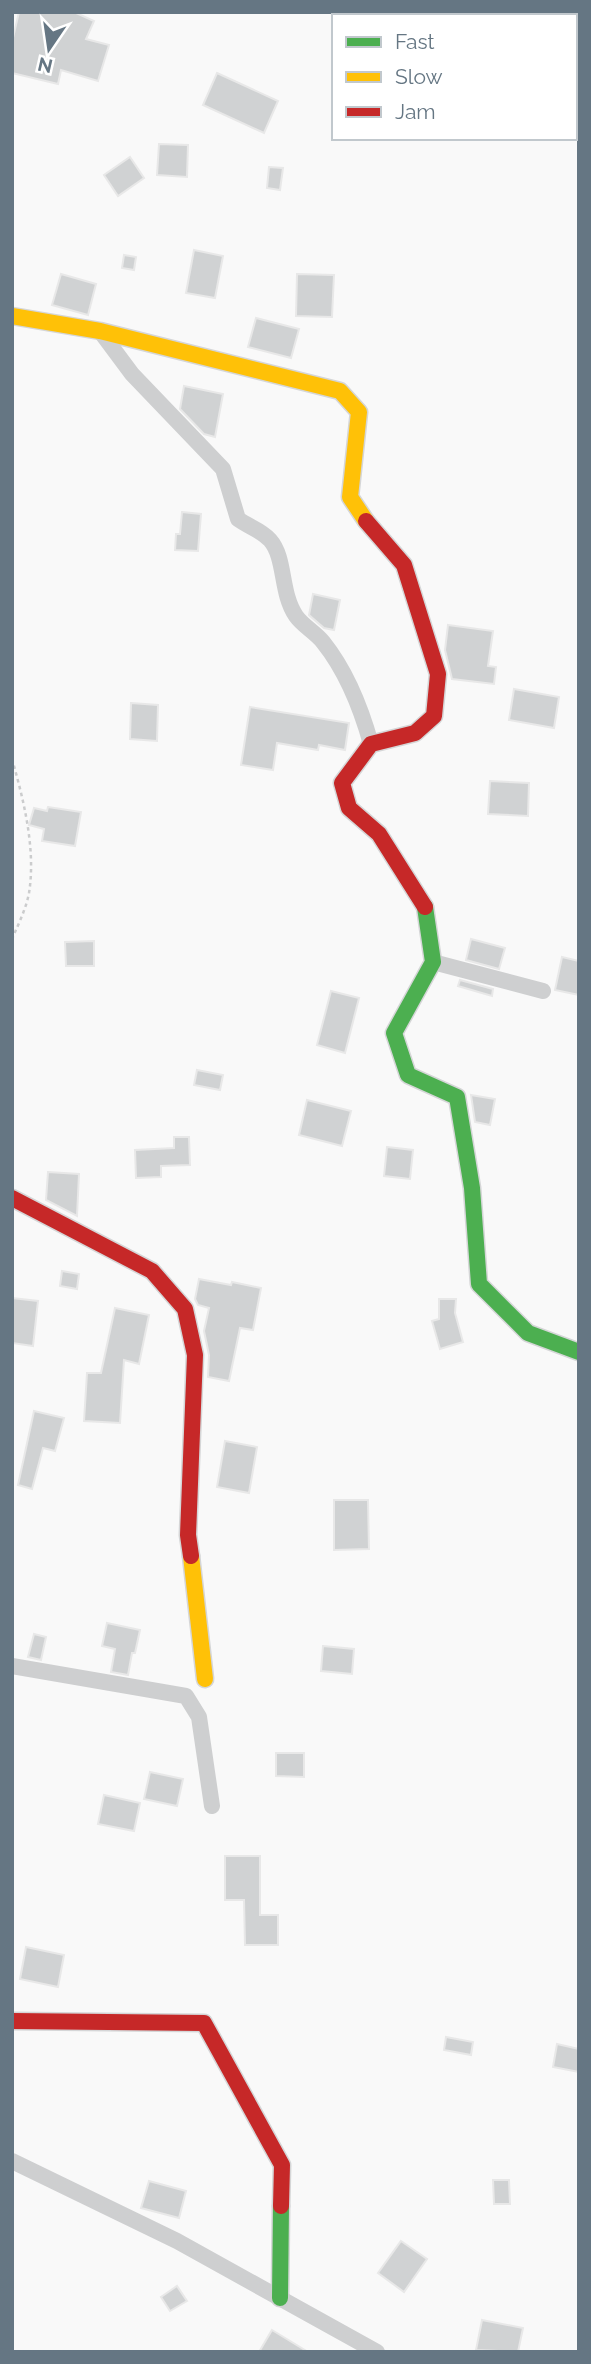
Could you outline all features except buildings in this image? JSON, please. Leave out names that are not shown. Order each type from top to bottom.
[{"type":"street","points":[[12,316],[100,331],[340,391],[359,411],[350,497],[370,526],[404,565],[438,674],[434,716],[415,733],[371,744],[342,783],[349,808],[379,834],[424,904],[433,962],[394,1033],[408,1075],[457,1097],[472,1188],[479,1284],[528,1333],[579,1352]]},
{"type":"street","points":[[100,331],[132,374],[223,469],[238,519],[272,542],[278,554],[286,599],[297,617],[322,642],[348,681],[362,712],[371,744]]},
{"type":"street","points":[[433,962],[542,991]]},
{"type":"street","points":[[12,1198],[152,1272],[185,1309],[195,1355],[188,1535],[205,1679]]},
{"type":"street","points":[[12,1666],[186,1696],[200,1717],[212,1806]]},
{"type":"street","points":[[12,2021],[204,2024],[282,2165],[280,2298]]},
{"type":"street","points":[[12,2161],[177,2241],[377,2352]]},
{"type":"path","points":[[12,759],[26,821],[31,871],[28,896],[12,939]]},
{"type":"traffic: fast","points":[[425,907],[433,962],[394,1033],[408,1075],[457,1097],[472,1188],[479,1284],[528,1333],[579,1352]]},
{"type":"traffic: fast","points":[[280,2298],[281,2206]]},
{"type":"traffic: slow","points":[[12,316],[100,331],[340,391],[359,412],[350,497],[366,521]]},
{"type":"traffic: slow","points":[[191,1556],[205,1679]]},
{"type":"traffic: jam","points":[[366,521],[404,565],[438,674],[434,716],[415,733],[371,744],[342,783],[349,808],[379,834],[425,907]]},
{"type":"traffic: jam","points":[[12,1198],[152,1271],[185,1309],[195,1355],[188,1535],[191,1556]]},
{"type":"traffic: jam","points":[[12,2021],[204,2023],[282,2165],[281,2206]]}]
